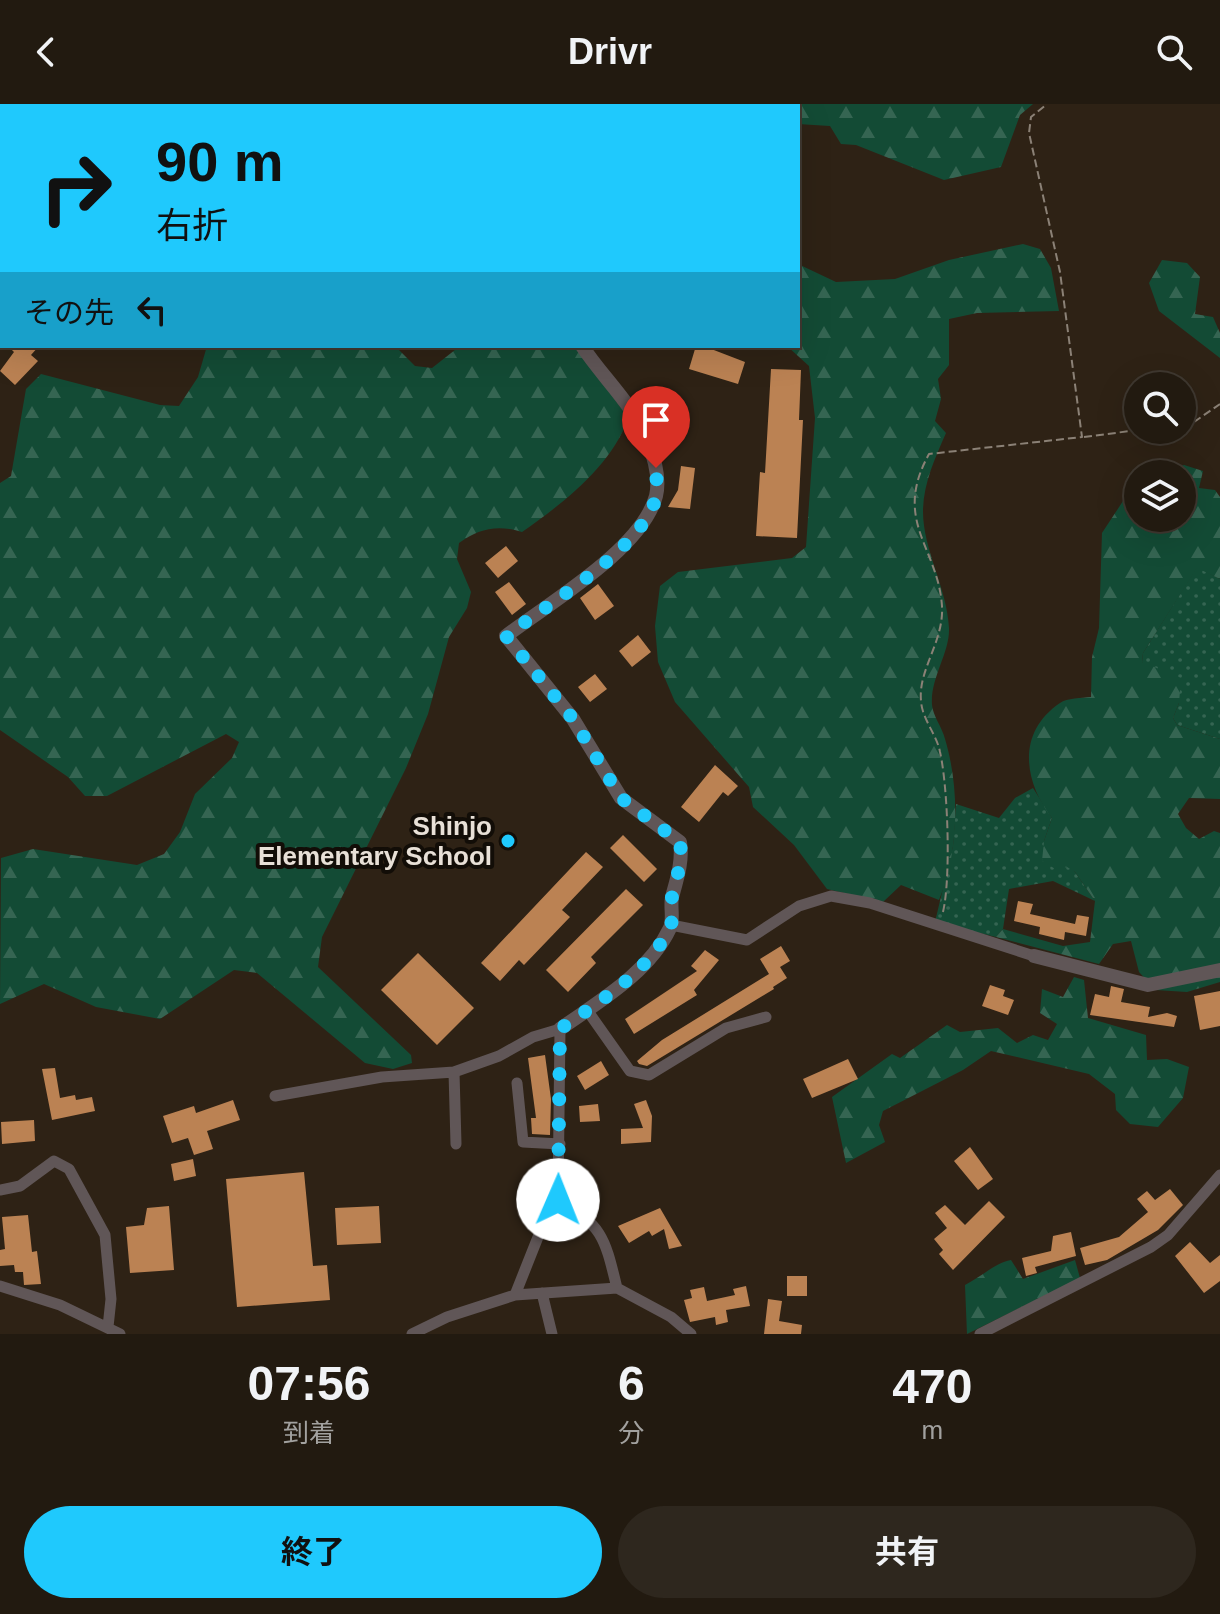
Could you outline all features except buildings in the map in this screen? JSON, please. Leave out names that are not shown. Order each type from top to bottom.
[{"type":"street","points":[[275,1096],[382,1077],[454,1072],[499,1056],[533,1037],[560,1029],[587,1010],[649,958],[671,925],[670,904],[682,856],[680,842],[621,798],[573,719],[506,636],[614,553],[649,516],[657,492],[656,468],[648,440],[632,412],[584,348]]},
{"type":"street","points":[[671,925],[747,940],[799,906],[831,896],[870,903],[1034,956],[1148,985],[1220,970]]},
{"type":"street","points":[[587,1010],[630,1071],[649,1075],[726,1028],[766,1017]]},
{"type":"street","points":[[515,1295],[540,1232],[558,1200],[560,1029]]},
{"type":"street","points":[[454,1072],[456,1144]]},
{"type":"street","points":[[517,1083],[523,1142],[560,1144]]},
{"type":"street","points":[[0,1190],[20,1186],[54,1161],[69,1169],[105,1235],[111,1299],[108,1327]]},
{"type":"street","points":[[980,1334],[1151,1247],[1168,1235],[1219,1180]]},
{"type":"street","points":[[558,1200],[588,1217],[604,1239],[617,1288]]},
{"type":"street","points":[[0,1286],[60,1305],[120,1334]]},
{"type":"street","points":[[412,1334],[460,1312],[515,1295],[617,1288],[671,1317],[691,1334]]},
{"type":"street","points":[[542,1293],[552,1334]]},
{"type":"path","points":[[1047,104],[1031,117],[1029,133],[1060,272],[1082,437]]},
{"type":"path","points":[[1196,421],[1220,404]]},
{"type":"path","points":[[940,928],[948,888],[940,752],[921,704],[921,684],[942,631],[942,603],[917,530],[917,475],[929,454],[1124,432]]},
{"type":"green space","points":[[800,104],[1033,104],[1020,115],[1001,167],[944,180],[856,145],[841,144],[830,126],[800,124]]},
{"type":"green space","points":[[1023,244],[1040,249],[1051,268],[1059,311],[977,313],[949,319],[949,365],[938,379],[941,399],[935,421],[946,433],[928,480],[923,509],[926,539],[944,598],[949,628],[932,705],[950,758],[955,799],[954,841],[939,900],[901,885],[883,902],[827,889],[794,845],[753,807],[749,787],[675,702],[658,662],[655,626],[660,586],[678,572],[792,558],[806,547],[815,418],[809,366],[789,348],[800,348],[800,265],[836,282],[895,279],[949,260]]},
{"type":"green space","points":[[1162,260],[1187,263],[1200,277],[1195,314],[1213,317],[1220,333],[1220,358],[1159,311],[1149,283]]},
{"type":"green space","points":[[206,348],[397,348],[415,366],[432,368],[457,348],[578,348],[628,418],[620,436],[598,468],[537,521],[522,532],[504,528],[488,529],[459,543],[457,559],[471,592],[467,608],[449,637],[428,714],[406,768],[322,937],[318,967],[411,1055],[412,1063],[393,1069],[365,1063],[257,973],[234,970],[160,1019],[96,1007],[44,984],[0,1004],[1,858],[33,849],[137,865],[164,854],[180,832],[195,794],[232,758],[239,742],[226,734],[107,796],[85,796],[68,777],[0,730],[0,483],[11,476],[26,389],[41,374],[160,405],[179,406],[198,377]]},
{"type":"green space","points":[[1196,469],[1203,471],[1199,488],[1215,490],[1220,497],[1220,579],[1197,568],[1143,653],[1142,662],[1181,678],[1179,703],[1173,718],[1177,725],[1220,739],[1220,799],[1189,798],[1178,814],[1186,828],[1199,839],[1214,831],[1220,833],[1220,982],[1187,992],[1156,990],[1139,972],[1131,941],[1113,944],[1099,964],[996,937],[1003,929],[1063,946],[1090,942],[1095,901],[1075,872],[1067,867],[1057,870],[1042,861],[1044,841],[1052,818],[1035,789],[1029,758],[1036,729],[1046,715],[1060,703],[1091,697],[1092,657],[1099,628],[1102,533],[1124,500],[1124,532],[1196,532]]},
{"type":"green space","points":[[1197,567],[1220,579],[1220,739],[1177,725],[1173,718],[1179,703],[1142,662],[1143,653]]},
{"type":"green space","points":[[1033,788],[1052,818],[1044,841],[1075,872],[1095,901],[1053,881],[1009,889],[1003,929],[996,937],[935,922],[953,846],[956,804],[999,818],[1015,798]]},
{"type":"green space","points":[[1074,977],[1084,980],[1088,1018],[1146,1035],[1147,1060],[1167,1059],[1189,1067],[1183,1098],[1158,1127],[1130,1124],[1116,1110],[1115,1094],[1089,1074],[991,1051],[963,1070],[883,1111],[879,1125],[885,1142],[846,1163],[832,1097],[892,1054],[900,1058],[947,1025],[960,1032],[998,1028],[1017,1043],[1033,1035],[1048,1040],[1057,1024],[1040,1013],[1042,989],[1063,997]]},
{"type":"green space","points":[[1011,1260],[1023,1279],[1075,1260],[1080,1278],[967,1334],[965,1285]]},
{"type":"place","name":"Shinjo Elementary School","points":[[508,841]]},
{"type":"route","points":[[558,1200],[560,1029],[601,1001],[649,958],[671,925],[670,904],[682,856],[680,842],[621,798],[573,719],[506,636],[614,553],[649,516],[657,492],[656,468]]}]
